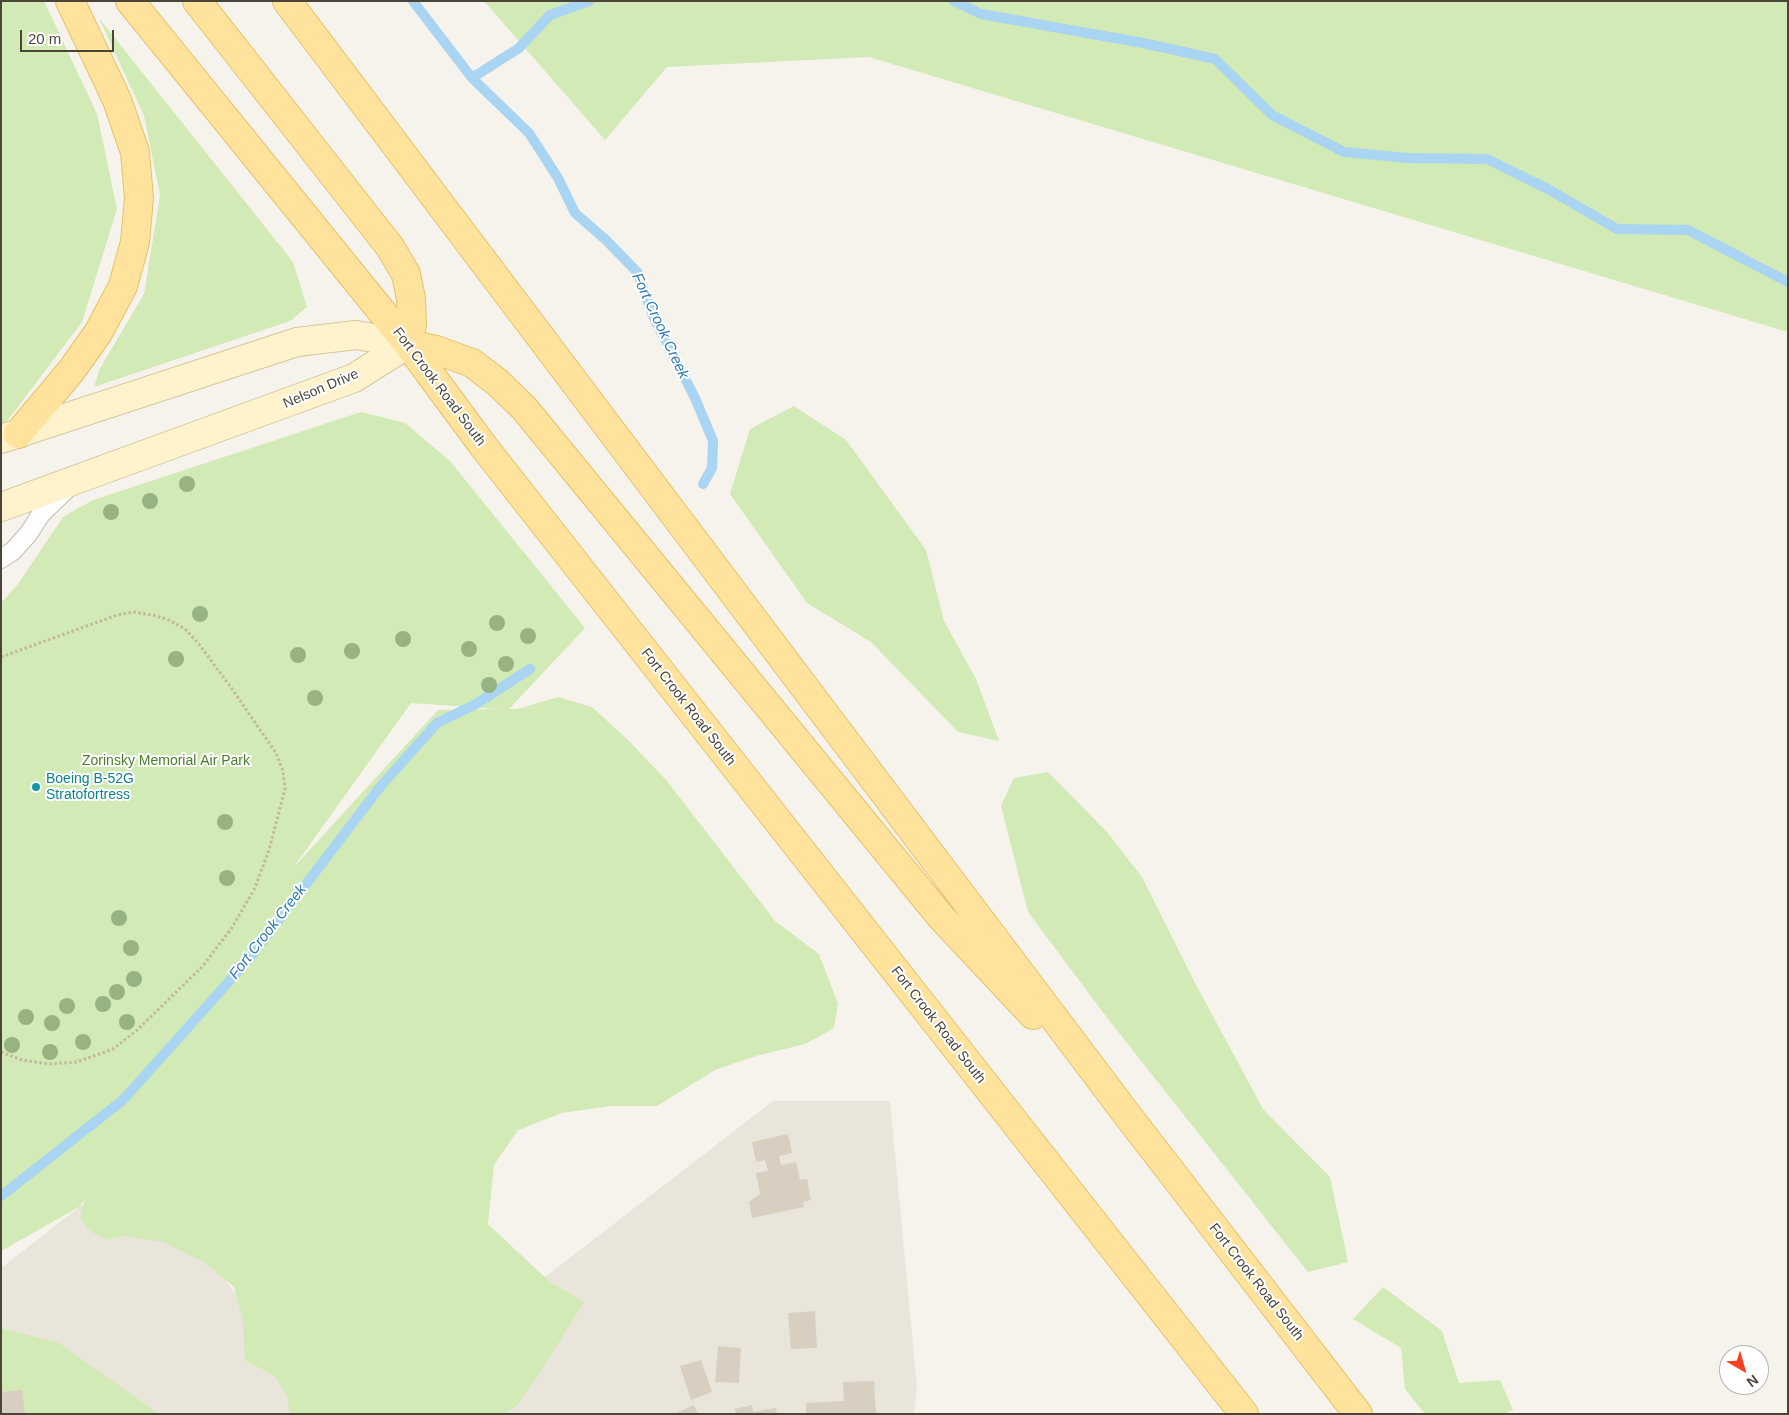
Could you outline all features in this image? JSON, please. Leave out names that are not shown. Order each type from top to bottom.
[{"type":"main road","points":[[9,436],[71,371],[98,333],[123,286],[135,242],[139,198],[135,152],[117,100],[70,1]]},
{"type":"main road","name":"Fort Crook Road South","points":[[130,1],[408,344],[490,455],[1244,1414]]},
{"type":"main road","points":[[197,1],[372,224],[406,274],[411,299],[412,324],[408,344],[436,350],[472,363],[497,382],[524,408],[941,917],[1125,1112]]},
{"type":"main road","name":"Fort Crook Road South","points":[[288,1],[1125,1112],[1358,1414]]},
{"type":"street","points":[[9,436],[297,342],[356,335],[408,344]]},
{"type":"street","name":"Nelson Drive","points":[[1,507],[354,378],[408,344]]},
{"type":"lane","points":[[1,559],[13,551],[29,533],[41,514],[77,480]]},
{"type":"path","points":[[1,657],[117,615],[139,613],[169,620],[185,629],[198,643],[236,694],[276,753],[283,771],[285,789],[269,850],[254,890],[231,929],[202,966],[136,1031],[113,1049],[77,1062],[49,1064],[22,1060],[1,1052]]},
{"type":"shaded area","points":[[773,1101],[890,1101],[917,1386],[914,1414],[350,1414],[536,1284]]},
{"type":"shaded area","points":[[132,1166],[334,1414],[1,1414],[1,1268]]},
{"type":"green space","points":[[1,1],[44,1],[97,114],[117,209],[82,322],[5,424],[1,425]]},
{"type":"green space","points":[[484,1],[1788,1],[1788,332],[869,57],[667,67],[605,140]]},
{"type":"green space","points":[[99,18],[293,262],[307,307],[290,321],[94,387],[99,370],[144,294],[160,195],[144,116]]},
{"type":"green space","points":[[794,406],[846,440],[926,550],[944,621],[976,679],[999,741],[958,732],[871,642],[807,603],[730,494],[750,429]]},
{"type":"green space","name":"Zorinsky Memorial Air Park","points":[[361,412],[405,423],[450,461],[585,628],[509,709],[518,709],[558,697],[592,707],[629,741],[667,781],[775,921],[819,954],[838,1004],[834,1028],[805,1044],[756,1056],[715,1070],[657,1106],[611,1106],[562,1113],[518,1130],[494,1165],[488,1224],[550,1282],[584,1302],[518,1404],[506,1414],[290,1414],[287,1397],[275,1376],[245,1360],[243,1320],[234,1287],[204,1262],[164,1242],[125,1236],[107,1240],[90,1231],[80,1218],[85,1199],[79,1207],[1,1251],[1,603],[18,584],[63,517],[93,500]],"holes":[[[411,703],[498,709],[438,710],[293,868]]]},
{"type":"green space","points":[[1048,772],[1107,832],[1142,877],[1194,981],[1263,1109],[1330,1177],[1348,1262],[1308,1272],[1108,1019],[1028,912],[1001,806],[1014,778]]},
{"type":"green space","points":[[1383,1287],[1442,1331],[1459,1383],[1500,1380],[1513,1410],[1504,1414],[1425,1414],[1405,1389],[1401,1348],[1353,1319]]},
{"type":"green space","points":[[1,1328],[59,1343],[159,1414],[1,1414]]},
{"type":"building","points":[[788,1134],[792,1153],[779,1156],[781,1165],[796,1162],[800,1180],[807,1179],[811,1200],[803,1202],[804,1207],[752,1218],[749,1202],[760,1194],[756,1173],[768,1171],[765,1160],[756,1162],[752,1142]]},
{"type":"building","points":[[815,1311],[817,1348],[791,1349],[788,1313]]},
{"type":"building","points":[[718,1346],[741,1348],[739,1383],[715,1382]]},
{"type":"building","points":[[701,1360],[712,1392],[691,1400],[680,1366]]},
{"type":"building","points":[[874,1381],[876,1414],[806,1414],[806,1403],[844,1401],[843,1382]]},
{"type":"building","points":[[22,1390],[25,1414],[1,1414],[1,1392]]},
{"type":"building","points":[[694,1405],[698,1414],[674,1414]]},
{"type":"building","points":[[752,1405],[753,1412],[776,1408],[777,1414],[736,1414],[735,1409]]},
{"type":"waterway","name":"Fort Crook Creek","points":[[413,1],[472,78],[529,133],[558,178],[575,213],[606,240],[638,273],[653,316],[695,398],[713,441],[712,468],[703,484]]},
{"type":"waterway","points":[[472,78],[519,48],[550,15],[589,1]]},
{"type":"waterway","points":[[954,1],[981,14],[1143,43],[1215,59],[1272,115],[1344,152],[1408,158],[1487,159],[1548,189],[1617,229],[1688,230],[1788,282]]},
{"type":"waterway","name":"Fort Crook Creek","points":[[1,1196],[123,1100],[249,959],[380,787],[437,723],[476,704],[530,669]]},
{"type":"place","name":"Boeing B-52G Stratofortress","points":[[36,787]]}]
